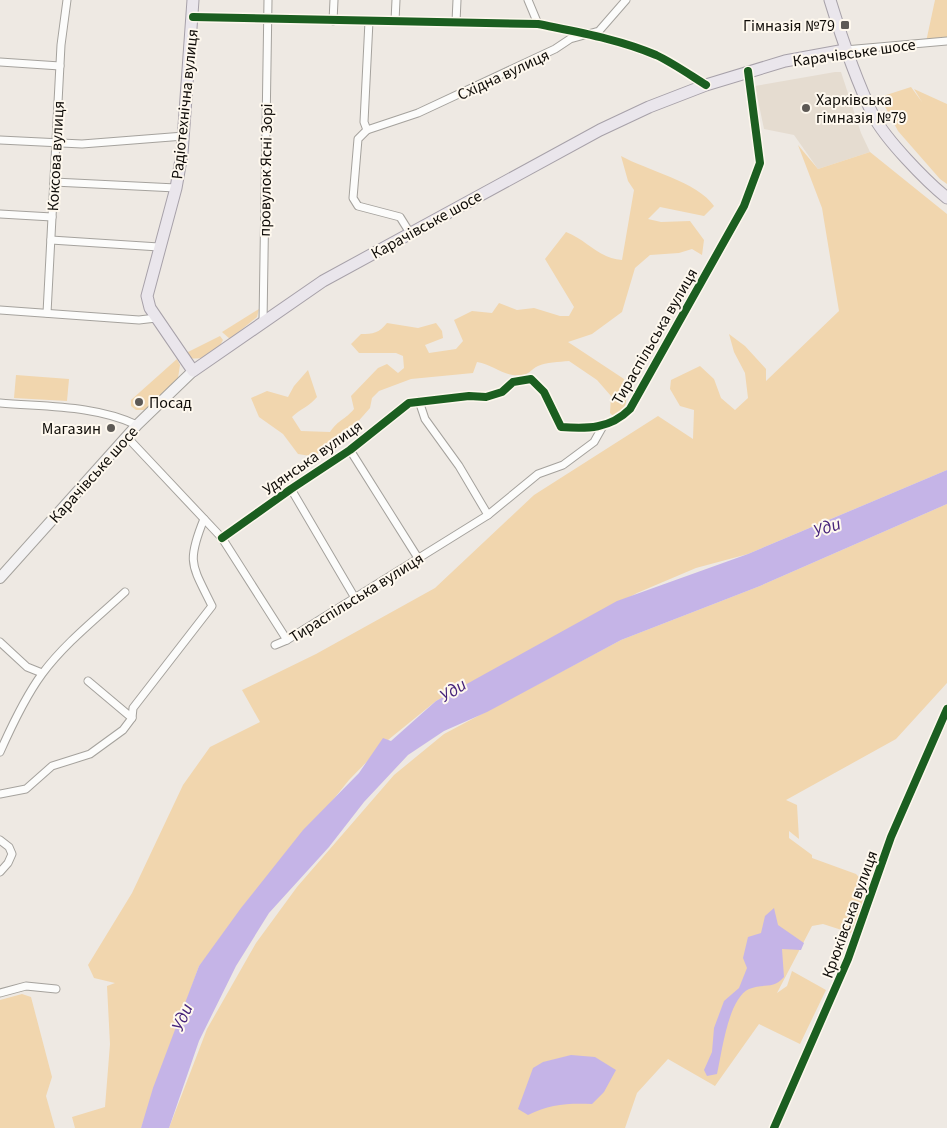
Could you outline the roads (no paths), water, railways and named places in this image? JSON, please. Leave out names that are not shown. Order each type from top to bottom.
[{"type":"main road","name":"Радіотехнічна вулиця","points":[[193,0],[184,136],[176,188],[147,296],[150,308],[156,318],[193,371]]},
{"type":"main road","points":[[830,0],[845,50],[874,117],[906,158],[947,198]]},
{"type":"main road","name":"Карачівське шосе","points":[[0,578],[126,436],[193,371],[323,281],[600,130],[648,107],[748,71],[845,50]]},
{"type":"street","name":"Коксова вулиця","points":[[47,313],[60,66],[68,0]]},
{"type":"street","name":"провулок Ясні Зорі","points":[[263,322],[268,0]]},
{"type":"street","points":[[333,21],[334,0]]},
{"type":"street","points":[[396,0],[396,21]]},
{"type":"street","points":[[456,22],[457,0]]},
{"type":"street","points":[[528,0],[538,24]]},
{"type":"street","name":"Східна вулиця","points":[[367,130],[418,112],[555,49],[570,39],[590,34],[607,23],[626,0]]},
{"type":"street","points":[[193,17],[538,24],[590,34],[641,49],[659,56],[706,85]]},
{"type":"street","points":[[369,21],[364,122],[367,130],[358,139],[353,183],[355,203],[400,217],[410,234]]},
{"type":"street","name":"Карачівське шосе","points":[[845,50],[947,41]]},
{"type":"street","points":[[0,62],[60,66]]},
{"type":"street","name":"Тираспільська вулиця","points":[[419,401],[486,397],[502,392],[513,382],[531,379],[544,392],[561,427],[588,429],[603,426],[622,417],[630,410],[744,206],[760,163],[748,71]]},
{"type":"street","points":[[0,140],[56,144],[184,136]]},
{"type":"street","points":[[54,182],[176,188]]},
{"type":"street","points":[[0,214],[52,217]]},
{"type":"street","points":[[51,240],[159,247]]},
{"type":"street","points":[[0,310],[139,320],[156,318]]},
{"type":"street","points":[[419,401],[425,419],[459,466],[488,516]]},
{"type":"street","name":"Удянська вулиця","points":[[222,538],[350,450],[409,402],[419,401]]},
{"type":"street","points":[[0,403],[100,412],[118,416],[137,425]]},
{"type":"street","name":"Тираспільська вулиця","points":[[275,645],[287,640],[488,516],[538,474],[563,465],[583,451],[594,442],[603,426]]},
{"type":"street","points":[[126,436],[222,538],[287,640]]},
{"type":"street","points":[[350,450],[418,558]]},
{"type":"street","points":[[291,489],[354,598]]},
{"type":"street","points":[[0,794],[26,788],[52,766],[90,754],[123,730],[132,718],[133,708],[212,606],[193,567],[193,546],[204,519]]},
{"type":"street","points":[[0,752],[16,717],[42,673],[125,592]]},
{"type":"street","points":[[0,642],[27,667],[42,673]]},
{"type":"street","points":[[88,682],[132,718]]},
{"type":"street","name":"Крюківська вулиця","points":[[774,1128],[848,960],[891,837],[947,709]]},
{"type":"street","points":[[0,840],[9,847],[12,854],[8,863],[0,872]]},
{"type":"street","points":[[0,993],[26,986],[56,989]]},
{"type":"water","name":"Уди","points":[[947,470],[947,504],[760,586],[621,640],[487,712],[444,731],[408,755],[364,802],[329,847],[269,913],[236,966],[199,1041],[169,1128],[141,1128],[153,1088],[199,966],[241,908],[303,830],[359,773],[383,738],[391,741],[436,701],[617,601],[748,554]]},
{"type":"water","points":[[774,908],[778,925],[804,943],[801,950],[782,949],[784,977],[780,981],[776,984],[749,989],[736,1003],[727,1027],[717,1074],[707,1076],[704,1070],[712,1052],[714,1028],[724,1001],[739,988],[747,968],[743,958],[748,937],[761,933],[765,916]]},
{"type":"water","points":[[571,1055],[595,1057],[616,1070],[604,1092],[592,1104],[559,1105],[544,1108],[528,1115],[518,1109],[533,1068],[543,1062]]},
{"type":"place","name":"Гімназія №79","points":[[845,25]]},
{"type":"place","name":"Харківська гімназія №79","points":[[806,108]]},
{"type":"place","name":"Посад","points":[[139,402]]},
{"type":"place","name":"Магазин","points":[[111,428]]}]
